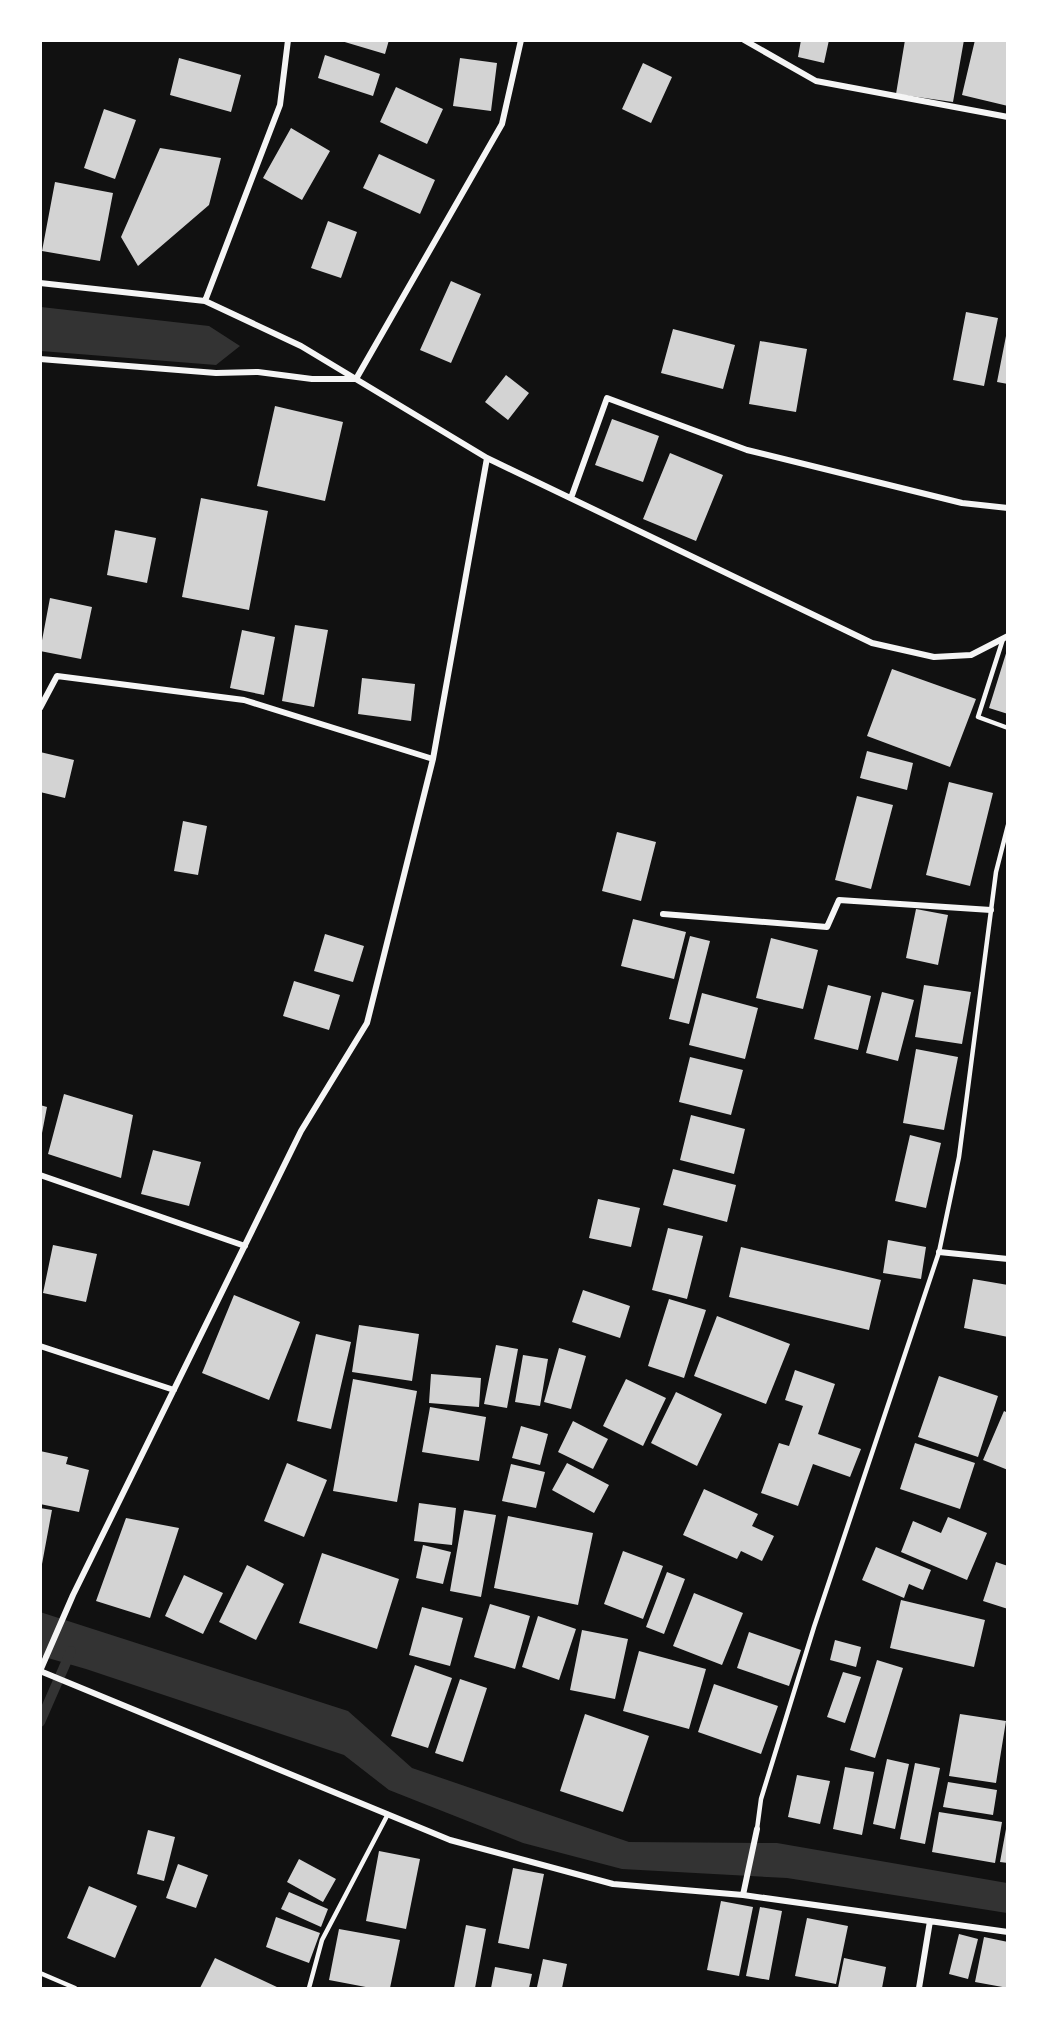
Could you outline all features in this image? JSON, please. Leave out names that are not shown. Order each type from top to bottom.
[{"type":"street","points":[[205,301],[280,105],[288,40]]},
{"type":"street","points":[[356,379],[502,124],[521,40]]},
{"type":"street","points":[[744,40],[816,81],[1008,117]]},
{"type":"street","points":[[40,283],[205,301],[301,346],[487,458],[872,643],[934,657],[971,655],[1005,638]]},
{"type":"street","points":[[40,359],[216,373],[258,372],[312,380],[356,379]]},
{"type":"street","points":[[571,498],[607,398],[747,450],[962,503],[1008,508]]},
{"type":"street","points":[[487,458],[433,759],[367,1023],[302,1131],[73,1595],[42,1671],[450,1839],[613,1884],[743,1895],[1008,1932]]},
{"type":"street","points":[[40,708],[57,676],[244,700],[433,759]]},
{"type":"street","points":[[663,914],[827,927],[839,900],[991,910]]},
{"type":"street","points":[[40,1175],[245,1246]]},
{"type":"street","points":[[939,1252],[1008,1259]]},
{"type":"street","points":[[40,1346],[174,1390]]},
{"type":"street","points":[[743,1895],[756,1829]]},
{"type":"street","points":[[919,1989],[930,1921]]},
{"type":"lane","points":[[1005,638],[978,717],[1008,728]]},
{"type":"lane","points":[[756,1829],[761,1798],[814,1627],[939,1252],[959,1157],[996,872],[1008,825]]},
{"type":"lane","points":[[309,1989],[322,1940],[388,1814]]},
{"type":"lane","points":[[40,1973],[75,1989]]},
{"type":"shaded area","points":[[41,307],[209,326],[240,346],[216,365],[41,351]]},
{"type":"shaded area","points":[[40,1612],[348,1711],[412,1768],[629,1842],[777,1843],[1007,1883],[1007,1913],[787,1878],[622,1869],[523,1843],[389,1790],[344,1755],[41,1656]]},
{"type":"building","points":[[338,40],[389,40],[385,54]]},
{"type":"building","points":[[801,40],[829,40],[824,63],[798,57]]},
{"type":"building","points":[[905,40],[964,40],[953,102],[896,94]]},
{"type":"building","points":[[975,40],[1008,40],[1008,106],[962,95]]},
{"type":"building","points":[[325,55],[380,74],[373,96],[318,78]]},
{"type":"building","points":[[179,58],[241,75],[231,112],[170,95]]},
{"type":"building","points":[[460,58],[497,63],[491,111],[453,106]]},
{"type":"building","points":[[643,63],[672,77],[651,123],[622,109]]},
{"type":"building","points":[[396,87],[443,109],[427,144],[380,122]]},
{"type":"building","points":[[104,109],[136,120],[115,179],[84,168]]},
{"type":"building","points":[[291,128],[330,151],[302,200],[263,178]]},
{"type":"building","points":[[160,148],[221,158],[209,205],[138,266],[121,237]]},
{"type":"building","points":[[379,154],[435,180],[420,214],[363,188]]},
{"type":"building","points":[[55,182],[113,193],[100,261],[42,251]]},
{"type":"building","points":[[328,221],[357,232],[341,278],[311,268]]},
{"type":"building","points":[[451,281],[481,294],[451,363],[420,350]]},
{"type":"building","points":[[966,312],[998,318],[984,386],[953,380]]},
{"type":"building","points":[[673,329],[735,345],[723,389],[661,373]]},
{"type":"building","points":[[1006,336],[1008,336],[1008,384],[997,382]]},
{"type":"building","points":[[760,341],[807,349],[796,412],[749,404]]},
{"type":"building","points":[[506,375],[529,393],[508,420],[485,402]]},
{"type":"building","points":[[275,406],[343,422],[325,501],[257,486]]},
{"type":"building","points":[[612,419],[659,436],[643,482],[595,465]]},
{"type":"building","points":[[670,453],[723,475],[696,541],[643,519]]},
{"type":"building","points":[[201,498],[268,511],[249,610],[182,597]]},
{"type":"building","points":[[115,530],[156,538],[147,583],[107,575]]},
{"type":"building","points":[[50,598],[92,607],[81,659],[40,651]]},
{"type":"building","points":[[295,625],[328,630],[314,707],[282,701]]},
{"type":"building","points":[[242,630],[275,637],[264,695],[230,688]]},
{"type":"building","points":[[1008,647],[1008,714],[989,708]]},
{"type":"building","points":[[892,669],[976,699],[950,767],[867,736]]},
{"type":"building","points":[[362,678],[415,684],[411,721],[358,714]]},
{"type":"building","points":[[867,751],[913,763],[907,790],[860,778]]},
{"type":"building","points":[[40,752],[74,760],[65,798],[40,792]]},
{"type":"building","points":[[949,782],[993,793],[970,886],[926,875]]},
{"type":"building","points":[[857,796],[893,805],[871,889],[835,880]]},
{"type":"building","points":[[183,821],[207,826],[198,875],[174,871]]},
{"type":"building","points":[[617,832],[656,842],[641,901],[602,891]]},
{"type":"building","points":[[916,909],[948,915],[938,965],[906,958]]},
{"type":"building","points":[[633,919],[686,932],[674,979],[621,966]]},
{"type":"building","points":[[325,934],[364,946],[353,982],[314,971]]},
{"type":"building","points":[[690,936],[710,941],[689,1024],[669,1019]]},
{"type":"building","points":[[771,938],[818,950],[803,1009],[756,998]]},
{"type":"building","points":[[294,981],[340,995],[329,1030],[283,1016]]},
{"type":"building","points":[[828,985],[871,996],[858,1050],[814,1039]]},
{"type":"building","points":[[924,985],[971,992],[962,1044],[915,1037]]},
{"type":"building","points":[[882,992],[914,1000],[898,1061],[866,1053]]},
{"type":"building","points":[[702,993],[758,1008],[745,1059],[689,1045]]},
{"type":"building","points":[[916,1049],[958,1057],[944,1130],[903,1123]]},
{"type":"building","points":[[690,1057],[743,1070],[731,1115],[679,1102]]},
{"type":"building","points":[[64,1094],[133,1115],[121,1178],[48,1154]]},
{"type":"building","points":[[40,1105],[47,1107],[42,1133],[40,1133]]},
{"type":"building","points":[[691,1115],[745,1129],[734,1174],[680,1160]]},
{"type":"building","points":[[910,1135],[941,1143],[926,1208],[895,1201]]},
{"type":"building","points":[[153,1150],[201,1162],[189,1206],[141,1194]]},
{"type":"building","points":[[673,1169],[736,1185],[727,1222],[663,1205]]},
{"type":"building","points":[[598,1199],[640,1208],[631,1247],[589,1238]]},
{"type":"building","points":[[668,1228],[703,1236],[687,1299],[652,1290]]},
{"type":"building","points":[[888,1240],[926,1247],[921,1279],[883,1273]]},
{"type":"building","points":[[53,1245],[97,1254],[86,1302],[43,1293]]},
{"type":"building","points":[[741,1247],[881,1280],[869,1330],[729,1297]]},
{"type":"building","points":[[973,1279],[1008,1285],[1008,1337],[964,1328]]},
{"type":"building","points":[[583,1290],[630,1306],[620,1338],[572,1322]]},
{"type":"building","points":[[234,1295],[300,1322],[269,1400],[202,1373]]},
{"type":"building","points":[[669,1299],[706,1310],[684,1378],[648,1366]]},
{"type":"building","points":[[717,1316],[790,1344],[766,1404],[694,1376]]},
{"type":"building","points":[[359,1325],[419,1334],[412,1381],[352,1372]]},
{"type":"building","points":[[316,1334],[351,1342],[331,1429],[297,1421]]},
{"type":"building","points":[[496,1345],[518,1349],[507,1408],[484,1404]]},
{"type":"building","points":[[559,1348],[586,1356],[571,1409],[544,1402]]},
{"type":"building","points":[[523,1355],[548,1359],[540,1406],[515,1402]]},
{"type":"building","points":[[795,1370],[835,1384],[818,1434],[861,1449],[850,1477],[813,1464],[798,1506],[761,1493],[779,1443],[789,1446],[803,1406],[785,1400]]},
{"type":"building","points":[[431,1374],[481,1378],[479,1407],[429,1403]]},
{"type":"building","points":[[939,1376],[998,1396],[978,1457],[918,1437]]},
{"type":"building","points":[[353,1379],[417,1391],[397,1502],[333,1491]]},
{"type":"building","points":[[626,1379],[666,1398],[643,1446],[603,1426]]},
{"type":"building","points":[[676,1392],[722,1414],[697,1466],[651,1443]]},
{"type":"building","points":[[430,1407],[486,1417],[479,1461],[422,1452]]},
{"type":"building","points":[[1004,1411],[1008,1413],[1008,1470],[983,1460]]},
{"type":"building","points":[[573,1421],[608,1439],[593,1469],[558,1452]]},
{"type":"building","points":[[521,1426],[548,1434],[540,1465],[512,1458]]},
{"type":"building","points":[[915,1443],[975,1463],[960,1509],[900,1489]]},
{"type":"building","points":[[40,1451],[68,1457],[66,1464],[89,1470],[79,1512],[40,1504]]},
{"type":"building","points":[[287,1463],[327,1480],[304,1537],[264,1521]]},
{"type":"building","points":[[567,1463],[609,1485],[594,1513],[552,1490]]},
{"type":"building","points":[[511,1464],[545,1472],[536,1508],[502,1501]]},
{"type":"building","points":[[704,1489],[758,1514],[752,1526],[774,1536],[762,1561],[741,1551],[737,1559],[683,1535]]},
{"type":"building","points":[[419,1503],[456,1508],[452,1545],[414,1541]]},
{"type":"building","points":[[40,1508],[52,1510],[42,1564],[40,1564]]},
{"type":"building","points":[[464,1510],[496,1515],[481,1597],[450,1591]]},
{"type":"building","points":[[508,1516],[593,1533],[578,1605],[494,1588]]},
{"type":"building","points":[[948,1517],[987,1533],[967,1580],[901,1552],[913,1521],[941,1533]]},
{"type":"building","points":[[126,1518],[179,1528],[150,1618],[96,1601]]},
{"type":"building","points":[[423,1545],[451,1552],[443,1584],[416,1578]]},
{"type":"building","points":[[876,1547],[931,1570],[923,1590],[909,1584],[904,1598],[862,1580]]},
{"type":"building","points":[[623,1551],[663,1566],[643,1619],[604,1604]]},
{"type":"building","points":[[322,1553],[399,1579],[377,1649],[299,1623]]},
{"type":"building","points":[[996,1562],[1008,1566],[1008,1609],[983,1601]]},
{"type":"building","points":[[247,1565],[284,1584],[256,1640],[219,1622]]},
{"type":"building","points":[[667,1572],[685,1579],[664,1634],[646,1627]]},
{"type":"building","points":[[184,1575],[223,1593],[203,1634],[165,1616]]},
{"type":"building","points":[[694,1593],[743,1613],[722,1665],[673,1646]]},
{"type":"building","points":[[901,1600],[985,1620],[974,1667],[890,1648]]},
{"type":"building","points":[[490,1604],[530,1616],[515,1669],[474,1657]]},
{"type":"building","points":[[422,1607],[463,1618],[450,1666],[409,1655]]},
{"type":"building","points":[[538,1616],[576,1629],[559,1680],[522,1667]]},
{"type":"building","points":[[582,1630],[628,1639],[615,1699],[570,1690]]},
{"type":"building","points":[[749,1632],[801,1650],[789,1686],[737,1668]]},
{"type":"building","points":[[835,1640],[861,1647],[856,1667],[830,1660]]},
{"type":"building","points":[[639,1651],[706,1669],[689,1729],[623,1711]]},
{"type":"building","points":[[877,1660],[903,1668],[875,1758],[850,1750]]},
{"type":"building","points":[[415,1665],[452,1678],[428,1748],[391,1736]]},
{"type":"building","points":[[843,1672],[861,1677],[845,1723],[827,1717]]},
{"type":"building","points":[[460,1679],[487,1688],[463,1762],[435,1753]]},
{"type":"building","points":[[714,1684],[778,1706],[761,1754],[698,1732]]},
{"type":"building","points":[[585,1714],[649,1736],[623,1812],[560,1791]]},
{"type":"building","points":[[960,1714],[1006,1721],[996,1783],[949,1776]]},
{"type":"building","points":[[887,1759],[909,1764],[895,1829],[873,1824]]},
{"type":"building","points":[[915,1763],[940,1768],[925,1844],[900,1839]]},
{"type":"building","points":[[845,1767],[874,1772],[862,1835],[833,1829]]},
{"type":"building","points":[[797,1775],[830,1781],[820,1824],[788,1817]]},
{"type":"building","points":[[948,1782],[997,1790],[993,1815],[943,1807]]},
{"type":"building","points":[[939,1812],[1002,1822],[995,1863],[932,1852]]},
{"type":"building","points":[[1006,1829],[1008,1829],[1008,1863],[1000,1862]]},
{"type":"building","points":[[148,1830],[175,1837],[164,1881],[137,1874]]},
{"type":"building","points":[[379,1851],[420,1859],[406,1929],[366,1921]]},
{"type":"building","points":[[299,1859],[336,1879],[323,1902],[287,1882]]},
{"type":"building","points":[[178,1864],[208,1875],[196,1908],[166,1898]]},
{"type":"building","points":[[513,1868],[544,1874],[529,1949],[498,1943]]},
{"type":"building","points":[[89,1886],[137,1906],[115,1958],[67,1938]]},
{"type":"building","points":[[289,1892],[328,1909],[321,1927],[281,1909]]},
{"type":"building","points":[[721,1901],[753,1907],[739,1976],[707,1970]]},
{"type":"building","points":[[760,1907],[782,1911],[769,1980],[746,1976]]},
{"type":"building","points":[[276,1917],[320,1933],[309,1963],[266,1947]]},
{"type":"building","points":[[807,1918],[848,1926],[836,1984],[795,1976]]},
{"type":"building","points":[[466,1925],[486,1929],[475,1988],[454,1988]]},
{"type":"building","points":[[339,1929],[400,1940],[390,1988],[371,1988],[329,1980]]},
{"type":"building","points":[[959,1934],[978,1939],[968,1979],[949,1974]]},
{"type":"building","points":[[984,1937],[1008,1942],[1008,1988],[975,1982]]},
{"type":"building","points":[[215,1958],[279,1988],[200,1988]]},
{"type":"building","points":[[844,1958],[886,1967],[882,1988],[838,1988]]},
{"type":"building","points":[[543,1959],[567,1964],[562,1988],[537,1987]]},
{"type":"building","points":[[495,1967],[532,1974],[529,1988],[491,1988]]},
{"type":"waterway","points":[[40,1722],[71,1651]]}]
